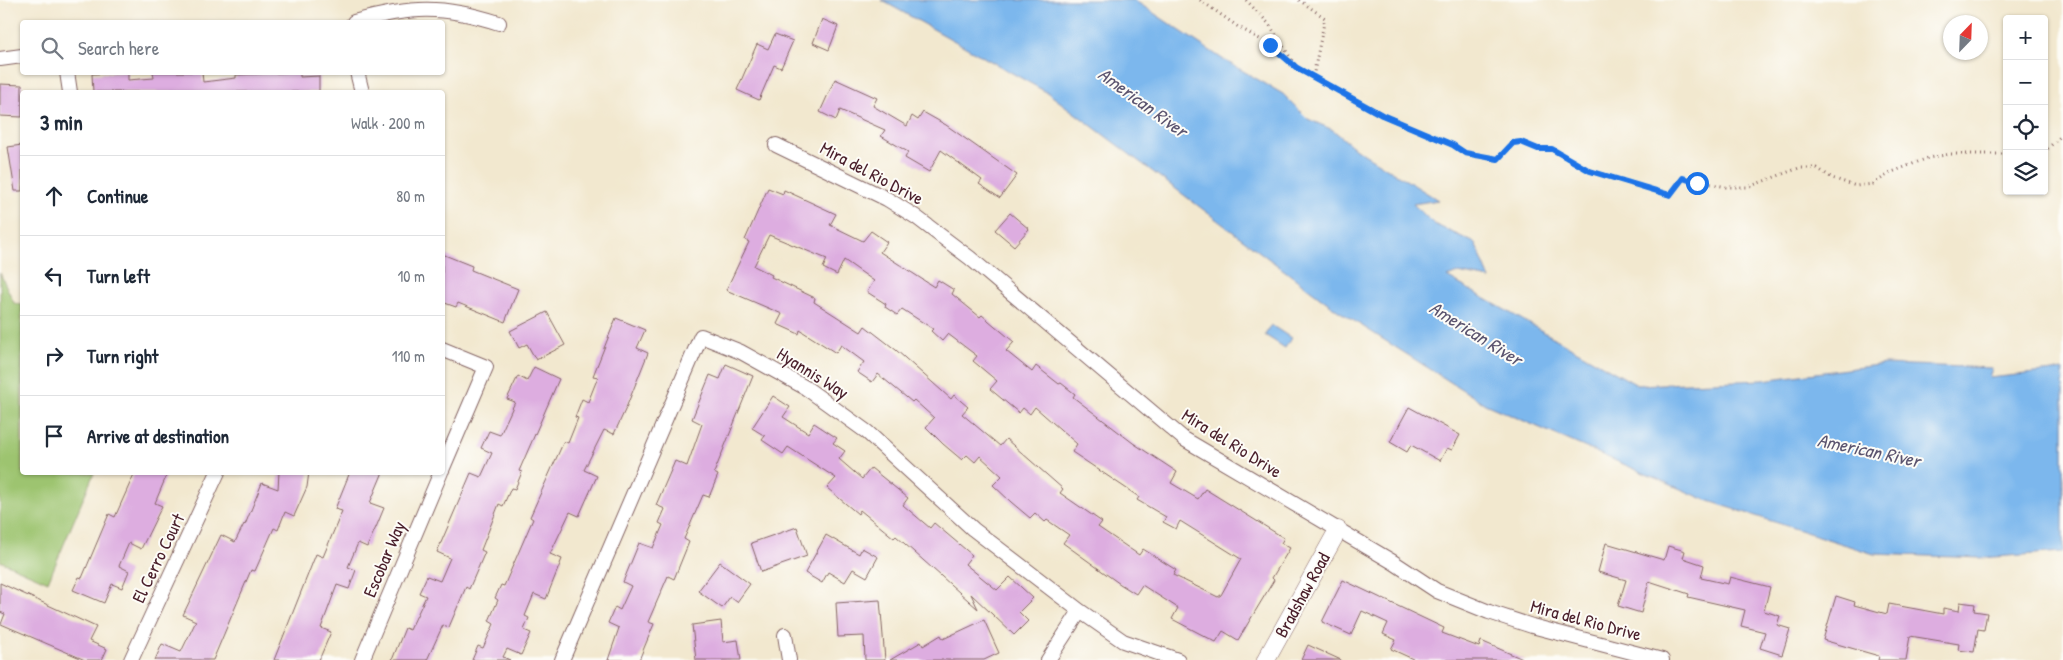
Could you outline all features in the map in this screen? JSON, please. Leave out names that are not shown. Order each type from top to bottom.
[{"type":"street","points":[[363,20],[403,11],[432,9],[456,10],[499,23]]},
{"type":"street","points":[[0,59],[20,56]]},
{"type":"street","points":[[67,75],[70,90]]},
{"type":"street","points":[[358,75],[362,90]]},
{"type":"street","name":"Mira del Rio Drive","points":[[776,145],[887,199],[916,217],[970,258],[1184,439],[1393,562],[1437,591],[1489,612],[1532,626],[1662,660]]},
{"type":"street","name":"Hyannis Way","points":[[562,660],[701,336],[774,369],[837,409],[866,432],[973,529],[1080,612],[1123,641],[1178,660]]},
{"type":"street","name":"Escobar Way","points":[[445,350],[486,367],[445,464]]},
{"type":"street","name":"El Cerro Court","points":[[131,660],[158,599],[192,532],[217,475]]},
{"type":"street","name":"Escobar Way","points":[[362,660],[440,475]]},
{"type":"street","name":"Bradshaw Road","points":[[1266,660],[1338,530]]},
{"type":"street","points":[[1048,660],[1080,612]]},
{"type":"street","points":[[785,635],[789,660]]},
{"type":"path","points":[[1200,0],[1229,21],[1270,45],[1297,68],[1382,115],[1453,145],[1465,153],[1498,159],[1513,143],[1521,142],[1538,149],[1552,149],[1590,171],[1670,195],[1683,178],[1726,187],[1748,187],[1799,168],[1818,168],[1832,178],[1856,186],[1874,184],[1892,172],[1928,158],[1950,154],[2003,154]]},
{"type":"path","points":[[1246,0],[1269,24],[1297,68]]},
{"type":"path","points":[[1299,0],[1325,18],[1313,77]]},
{"type":"path","points":[[2046,150],[2063,134]]},
{"type":"green space","points":[[0,273],[14,303],[20,304],[20,475],[93,475],[48,582],[0,561]]},
{"type":"water","name":"American River","points":[[881,0],[1134,0],[1224,60],[1283,94],[1308,119],[1333,130],[1356,149],[1438,200],[1413,204],[1434,224],[1475,243],[1490,279],[1458,273],[1447,277],[1637,385],[1763,380],[1885,364],[1992,368],[1989,378],[2063,370],[2063,552],[1981,558],[1874,554],[1706,500],[1485,404],[1337,310],[1048,93]]},
{"type":"water","points":[[1271,325],[1291,338],[1285,348],[1265,335]]},
{"type":"building","points":[[822,19],[838,26],[829,50],[813,43]]},
{"type":"building","points":[[775,34],[793,41],[781,68],[774,65],[759,100],[737,90],[757,44],[768,49]]},
{"type":"building","points":[[92,75],[128,75],[128,80],[154,78],[154,75],[202,75],[203,82],[236,78],[236,75],[319,76],[319,90],[93,90]]},
{"type":"building","points":[[835,79],[877,98],[873,106],[907,126],[912,116],[918,120],[923,112],[946,125],[1017,175],[1000,198],[979,184],[982,180],[941,150],[929,172],[905,158],[908,152],[881,136],[885,130],[840,110],[836,120],[820,112]]},
{"type":"building","points":[[0,84],[22,85],[22,90],[20,90],[20,117],[0,116]]},
{"type":"building","points":[[20,145],[20,191],[15,191],[8,147]]},
{"type":"building","points":[[768,188],[783,194],[784,190],[836,214],[830,225],[863,241],[871,231],[887,242],[880,252],[934,287],[938,280],[954,290],[952,294],[980,317],[982,315],[1014,342],[1006,351],[1032,372],[1036,366],[1059,384],[1061,383],[1075,394],[1073,397],[1133,443],[1177,472],[1171,483],[1198,499],[1205,489],[1284,538],[1281,543],[1290,548],[1272,578],[1274,580],[1238,640],[1223,631],[1216,642],[1172,619],[1178,608],[1142,585],[1136,594],[1120,584],[1063,543],[1069,535],[1047,520],[1045,522],[1035,513],[1030,518],[1011,502],[993,485],[1002,476],[980,456],[975,462],[967,455],[962,460],[943,444],[926,427],[934,418],[914,400],[912,402],[878,374],[872,382],[857,372],[864,362],[841,345],[836,353],[800,330],[799,334],[777,324],[782,314],[726,290],[749,242],[745,240]],"holes":[[[769,235],[827,259],[823,268],[837,275],[844,260],[874,281],[867,292],[886,304],[885,307],[897,315],[902,309],[933,329],[931,331],[942,341],[948,334],[977,356],[973,361],[997,381],[990,389],[1019,413],[1023,408],[1030,414],[1035,407],[1077,444],[1072,452],[1139,497],[1137,500],[1166,517],[1163,522],[1176,529],[1180,521],[1241,559],[1221,595],[1218,597],[1173,575],[1176,570],[1143,549],[1139,555],[1098,527],[1102,522],[1060,493],[1063,489],[1006,439],[1000,446],[962,414],[968,407],[954,395],[951,399],[896,350],[865,326],[861,332],[814,302],[815,298],[771,277],[772,275],[754,266]]]},
{"type":"building","points":[[1010,213],[1029,229],[1014,246],[995,230]]},
{"type":"building","points":[[445,255],[472,266],[471,270],[518,289],[505,322],[458,303],[456,307],[445,303]]},
{"type":"building","points":[[547,312],[565,345],[536,360],[527,344],[519,348],[510,331]]},
{"type":"building","points":[[616,318],[645,330],[637,348],[648,353],[614,434],[604,430],[584,470],[597,476],[579,516],[570,512],[550,554],[562,559],[546,599],[534,594],[525,616],[529,618],[524,630],[531,633],[521,655],[507,649],[503,657],[510,660],[472,660],[478,646],[483,648],[494,624],[489,621],[498,600],[495,598],[501,585],[504,586],[533,519],[530,517],[564,441],[568,443],[578,418],[575,417],[582,399],[588,402],[598,377],[593,376]]},
{"type":"building","points":[[726,364],[753,376],[714,473],[718,475],[709,497],[703,495],[684,539],[689,542],[674,579],[668,576],[648,622],[654,624],[639,660],[608,660],[619,628],[608,623],[615,607],[620,610],[631,586],[623,582],[639,543],[653,548],[663,525],[659,523],[665,509],[656,505],[675,461],[687,466],[702,424],[692,419],[710,375],[720,379]]},
{"type":"building","points":[[534,367],[559,379],[519,471],[522,472],[515,489],[511,488],[503,506],[499,504],[481,550],[485,552],[469,589],[466,587],[449,627],[443,625],[427,660],[392,660],[405,628],[410,630],[426,596],[419,593],[427,576],[440,581],[450,558],[437,552],[471,473],[481,477],[492,453],[481,448],[489,431],[500,435],[515,402],[507,399],[518,376],[527,381]]},
{"type":"building","points":[[773,396],[790,407],[783,417],[808,433],[814,423],[837,438],[833,443],[845,451],[839,459],[862,479],[871,468],[908,498],[903,505],[930,528],[934,523],[972,555],[965,564],[997,590],[1010,577],[1033,598],[1019,612],[1028,621],[1014,635],[971,594],[978,609],[896,536],[894,538],[860,510],[858,514],[827,488],[836,478],[788,447],[783,454],[762,440],[765,436],[752,428]]},
{"type":"building","points":[[1409,407],[1460,435],[1452,450],[1447,448],[1440,461],[1411,445],[1407,452],[1390,442]]},
{"type":"building","points":[[134,475],[167,475],[155,503],[162,506],[141,549],[129,543],[119,566],[129,571],[122,588],[112,584],[104,603],[73,590],[79,577],[82,578],[109,514],[115,517]]},
{"type":"building","points":[[279,475],[309,475],[307,487],[294,516],[285,512],[278,530],[274,528],[255,571],[251,570],[213,660],[155,660],[162,644],[181,652],[196,621],[183,615],[221,535],[235,542],[245,525],[262,483],[278,489]]},
{"type":"building","points":[[349,475],[382,475],[370,503],[384,508],[367,547],[358,543],[348,567],[356,570],[349,589],[337,585],[321,628],[331,632],[319,660],[274,660],[316,554],[323,557],[342,511],[335,509]]},
{"type":"building","points":[[797,527],[807,556],[761,572],[751,543]]},
{"type":"building","points":[[826,535],[859,554],[862,548],[878,557],[867,577],[853,569],[845,582],[828,572],[822,583],[805,573]]},
{"type":"building","points":[[1606,543],[1664,560],[1668,546],[1685,551],[1683,558],[1704,565],[1701,578],[1728,584],[1730,577],[1770,587],[1764,611],[1780,616],[1777,625],[1790,629],[1782,655],[1760,648],[1765,632],[1741,626],[1745,610],[1688,597],[1689,594],[1649,581],[1641,613],[1618,606],[1626,580],[1598,572]]},
{"type":"building","points":[[720,562],[750,584],[737,602],[730,597],[722,608],[698,591]]},
{"type":"building","points":[[1343,580],[1444,628],[1442,633],[1479,647],[1481,641],[1525,660],[1415,660],[1391,649],[1396,640],[1383,634],[1388,623],[1362,611],[1351,635],[1322,622]]},
{"type":"building","points":[[0,583],[96,627],[89,641],[107,649],[102,660],[85,660],[1,624],[5,614],[0,612]]},
{"type":"building","points":[[1836,596],[1855,602],[1854,605],[1887,614],[1889,604],[1943,614],[1943,608],[1959,611],[1960,602],[1975,604],[1974,611],[1987,613],[1984,630],[1978,629],[1974,652],[1958,650],[1959,644],[1910,636],[1906,660],[1878,660],[1879,656],[1823,640]]},
{"type":"building","points":[[880,600],[885,660],[865,660],[864,636],[838,637],[836,603]]},
{"type":"building","points":[[984,620],[999,653],[984,660],[890,660],[921,642],[923,646],[941,635],[943,639]]},
{"type":"building","points":[[721,621],[723,642],[738,640],[741,660],[696,660],[692,625]]},
{"type":"building","points":[[1308,645],[1341,660],[1301,660]]},
{"type":"route","points":[[1270,45],[1297,68],[1313,77],[1382,115],[1453,145],[1465,153],[1498,159],[1513,143],[1521,142],[1538,149],[1552,149],[1590,171],[1670,195],[1683,178],[1697,183]]}]
